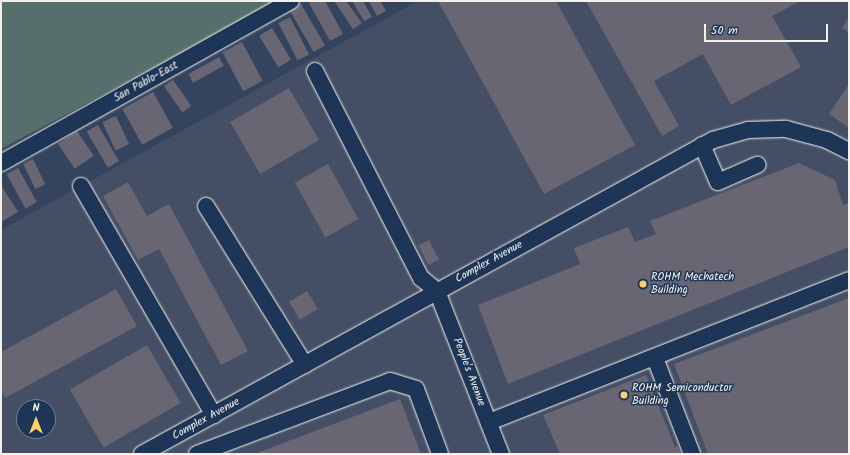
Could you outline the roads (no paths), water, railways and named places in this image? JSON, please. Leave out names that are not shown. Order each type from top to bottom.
[{"type":"street","name":"San Pablo-East","points":[[1,162],[291,1]]},
{"type":"street","points":[[315,70],[421,278],[437,291]]},
{"type":"street","name":"Complex Avenue","points":[[142,454],[702,145],[748,130],[786,129],[827,140],[849,151]]},
{"type":"street","points":[[702,145],[718,182],[757,166]]},
{"type":"street","points":[[81,186],[214,415]]},
{"type":"street","points":[[206,206],[305,365]]},
{"type":"street","points":[[489,422],[849,280]]},
{"type":"street","name":"People's Avenue","points":[[437,291],[501,454]]},
{"type":"street","points":[[654,358],[692,454]]},
{"type":"street","points":[[197,454],[390,381],[416,389],[440,454]]},
{"type":"place","name":"ROHM Mechatech Building","points":[[643,284]]},
{"type":"place","name":"ROHM Semiconductor Building","points":[[624,395]]}]
